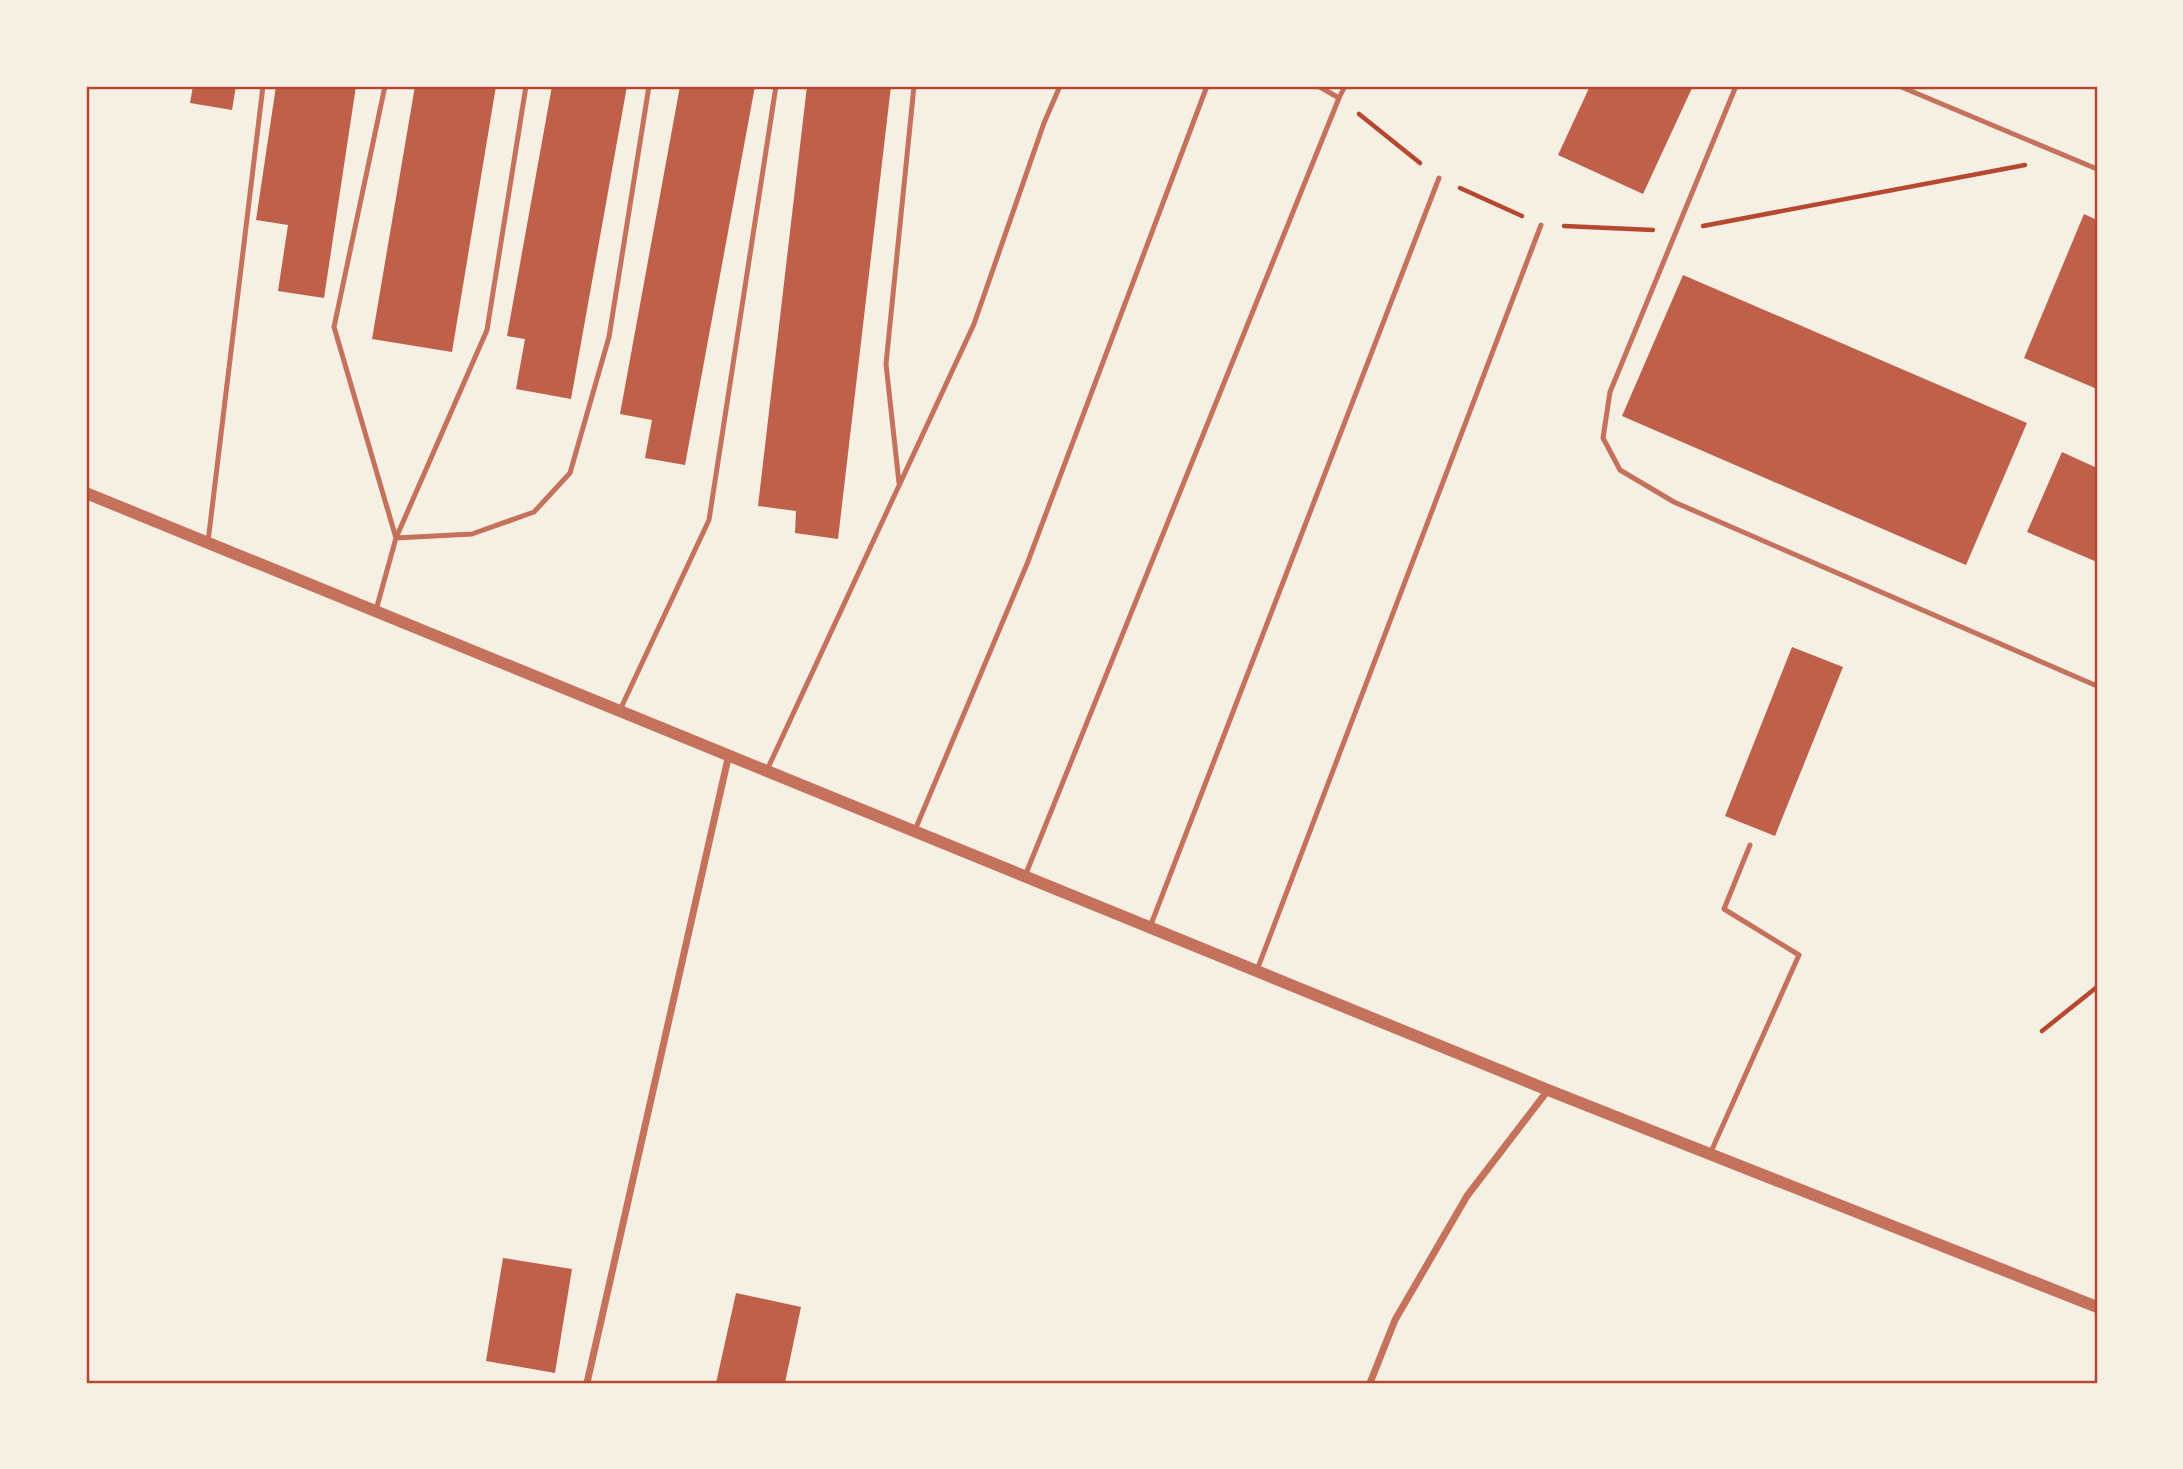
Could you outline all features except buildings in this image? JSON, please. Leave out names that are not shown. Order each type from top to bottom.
[{"type":"street","points":[[86,493],[1548,1090],[2097,1307]]},
{"type":"street","points":[[587,1383],[729,754]]},
{"type":"street","points":[[1370,1383],[1395,1320],[1467,1196],[1548,1090]]},
{"type":"lane","points":[[208,542],[263,86]]},
{"type":"lane","points":[[385,86],[334,327],[396,538]]},
{"type":"lane","points":[[376,610],[396,538],[487,330],[526,86]]},
{"type":"lane","points":[[396,538],[472,534],[534,512],[570,473],[609,337],[649,86]]},
{"type":"lane","points":[[620,710],[709,520],[776,86]]},
{"type":"lane","points":[[900,485],[886,364],[914,86]]},
{"type":"lane","points":[[767,769],[974,324],[1059,86]]},
{"type":"lane","points":[[915,830],[1027,564],[1207,86]]},
{"type":"lane","points":[[1318,86],[1339,98]]},
{"type":"lane","points":[[1025,876],[1345,86]]},
{"type":"lane","points":[[1736,86],[1610,392],[1603,438],[1620,471],[1674,502],[2097,686]]},
{"type":"lane","points":[[1899,86],[2097,169]]},
{"type":"lane","points":[[1150,927],[1439,178]]},
{"type":"lane","points":[[1257,970],[1541,225]]},
{"type":"lane","points":[[1710,1154],[1799,955],[1724,909],[1750,845]]},
{"type":"path","points":[[2042,1031],[2097,987]]}]
